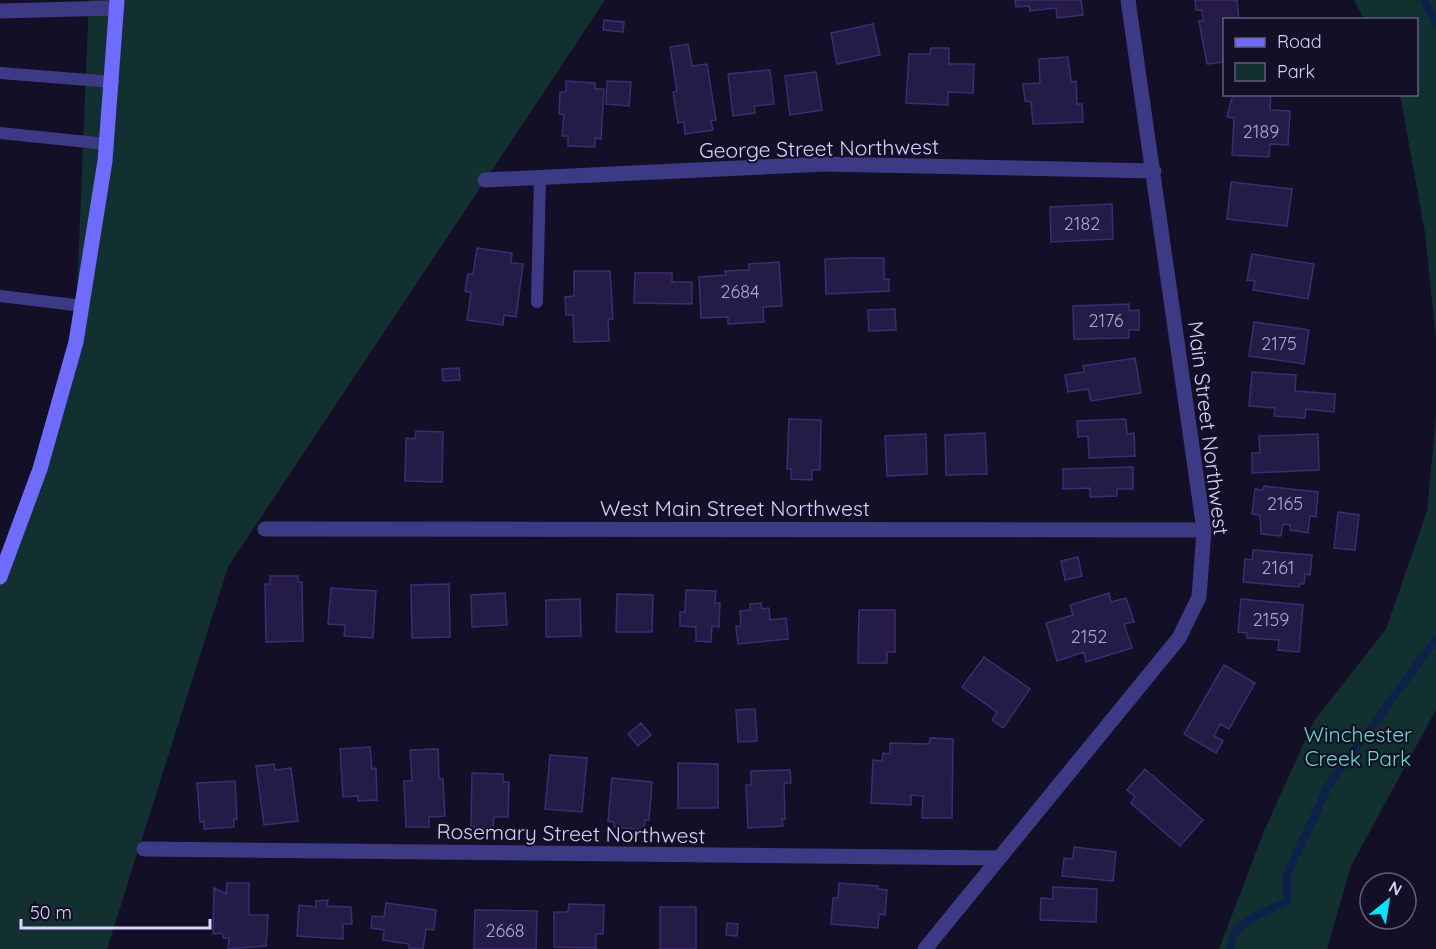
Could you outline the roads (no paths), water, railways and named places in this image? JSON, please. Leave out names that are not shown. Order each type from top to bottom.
[{"type":"main road","points":[[0,577],[40,469],[60,401],[83,306],[107,144],[117,4]]},
{"type":"street","name":"Main Street Northwest","points":[[925,949],[1179,638],[1199,597],[1204,530],[1128,0]]},
{"type":"street","points":[[0,11],[117,4]]},
{"type":"street","name":"George Street Northwest","points":[[485,180],[825,164],[1154,171]]},
{"type":"street","name":"West Main Street Northwest","points":[[265,529],[1204,530]]},
{"type":"street","name":"Rosemary Street Northwest","points":[[144,849],[999,858]]},
{"type":"lane","points":[[0,73],[113,82]]},
{"type":"lane","points":[[0,133],[107,144]]},
{"type":"lane","points":[[537,302],[540,177]]},
{"type":"lane","points":[[0,296],[83,306]]},
{"type":"waterway","points":[[1424,0],[1436,23]]},
{"type":"waterway","points":[[1231,949],[1232,939],[1243,924],[1287,901],[1287,874],[1329,785],[1436,639]]},
{"type":"park label","name":"Winchester Creek Park","points":[[1358,746]]}]
